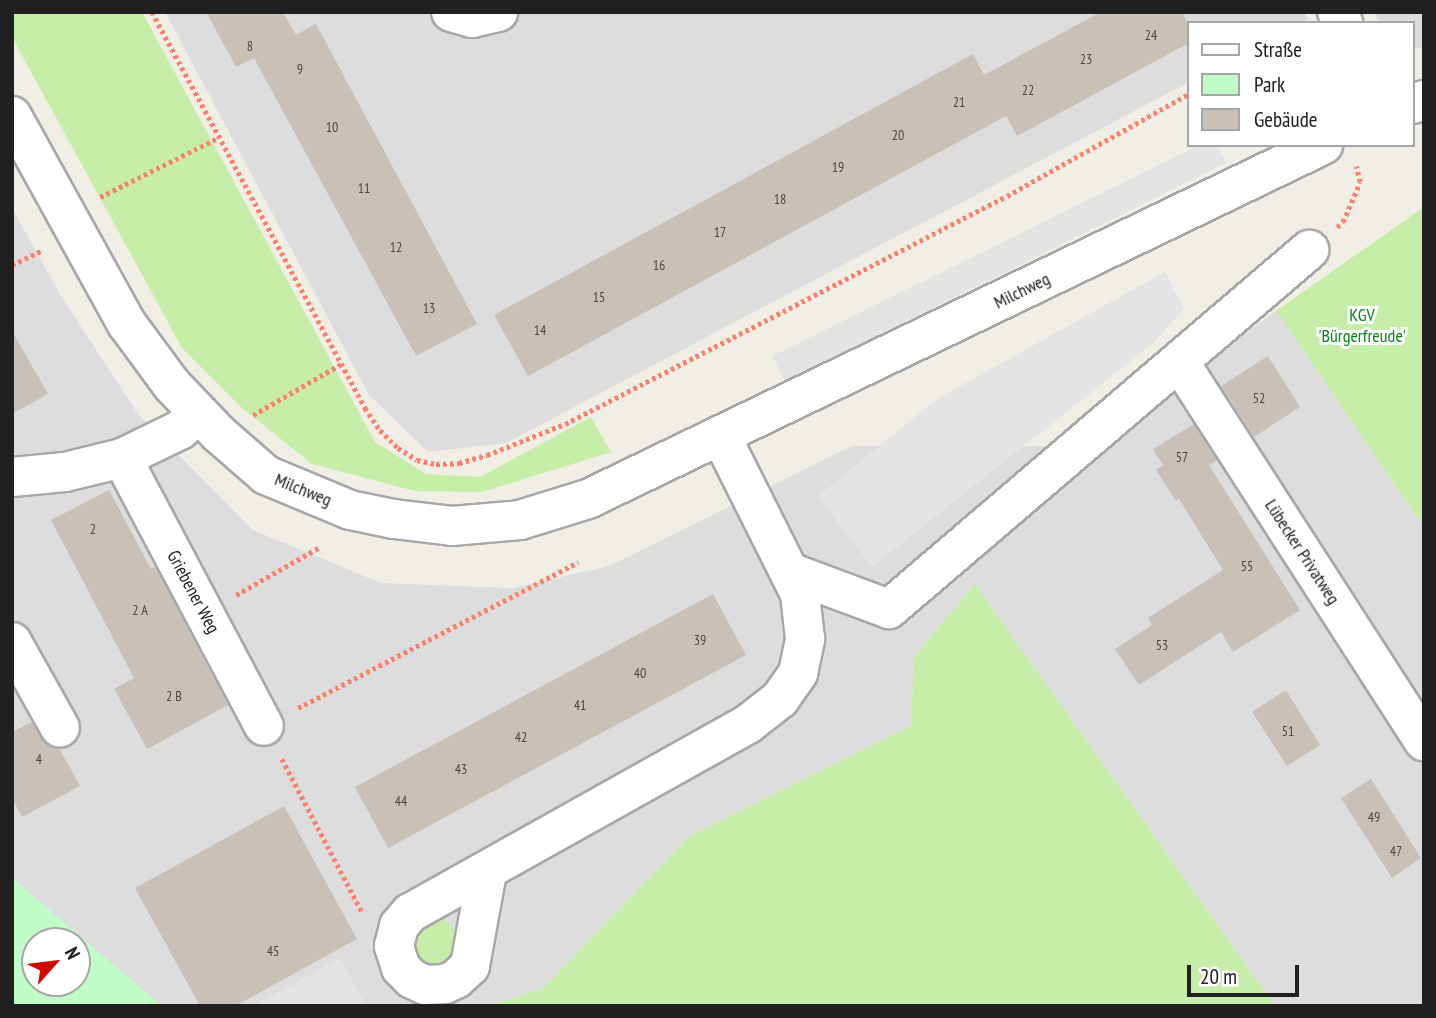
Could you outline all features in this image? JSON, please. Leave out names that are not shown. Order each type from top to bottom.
[{"type":"street","points":[[451,12],[472,18],[498,12]]},
{"type":"street","name":"Milchweg","points":[[12,116],[127,324],[172,385],[209,423],[266,475],[350,510],[452,526],[509,521],[588,499],[1339,151]]},
{"type":"street","points":[[792,573],[889,609],[1180,363],[1308,250]]},
{"type":"street","name":"Lübecker Privatweg","points":[[1180,363],[1424,741]]},
{"type":"street","points":[[12,477],[65,472],[122,457],[180,430],[209,423]]},
{"type":"street","points":[[487,872],[475,955],[461,976],[438,985],[425,985],[412,979],[397,961],[395,937],[399,926],[416,909],[487,872],[748,724],[780,699],[798,673],[805,639],[805,614],[792,573],[721,436]]},
{"type":"street","name":"Griebener Weg","points":[[122,457],[264,726]]},
{"type":"street","points":[[12,642],[60,728]]},
{"type":"path","points":[[152,12],[218,138],[380,430],[409,456],[425,462],[451,464],[487,455],[565,424],[1007,196],[1188,95]]},
{"type":"path","points":[[66,214],[218,138]]},
{"type":"path","points":[[1308,250],[1343,222],[1360,182],[1339,151]]},
{"type":"path","points":[[209,423],[343,363]]},
{"type":"path","points":[[205,612],[318,548]]},
{"type":"path","points":[[395,937],[368,922],[264,726],[578,562]]},
{"type":"shaded area","points":[[165,12],[1304,12],[1308,19],[1188,21],[1188,83],[506,443],[428,452],[369,395]]},
{"type":"shaded area","points":[[1374,12],[1424,12],[1424,47],[1415,49],[1415,21],[1379,21]]},
{"type":"shaded area","points":[[1195,147],[1218,147],[1226,163],[785,381],[772,356]]},
{"type":"shaded area","points":[[12,208],[61,296],[138,414],[253,530],[381,583],[513,588],[609,566],[852,446],[1091,446],[1276,311],[1424,527],[1424,1006],[1275,1006],[975,584],[914,657],[911,726],[690,836],[542,989],[488,1006],[12,1006]]},
{"type":"shaded area","points":[[1165,272],[1184,309],[1153,343],[872,567],[818,496],[937,399]]},
{"type":"shaded area","points":[[340,958],[366,1006],[253,1006]]},
{"type":"green space","points":[[12,12],[142,12],[375,442],[426,474],[480,477],[591,417],[611,452],[482,492],[415,491],[312,464],[242,408],[182,348],[12,37]]},
{"type":"green space","name":"KGV 'Bürgerfreude'","points":[[1424,207],[1424,527],[1276,311]]},
{"type":"green space","points":[[975,584],[1275,1006],[488,1006],[542,989],[690,836],[911,726],[914,657]]},
{"type":"green space","points":[[12,878],[69,927],[21,927],[21,997],[91,997],[91,945],[162,1006],[12,1006]]},
{"type":"green space","points":[[438,918],[445,920],[457,932],[459,940],[455,956],[443,967],[426,966],[413,956],[411,933]]},
{"type":"building","points":[[206,12],[283,12],[296,35],[316,24],[477,324],[416,356],[254,58],[236,67]]},
{"type":"building","points":[[1101,12],[1182,12],[1188,25],[1188,44],[1017,136],[1006,116],[528,376],[494,315],[973,54],[984,75]]},
{"type":"building","points":[[12,331],[48,394],[12,414]]},
{"type":"building","points":[[1268,356],[1300,407],[1254,437],[1221,386]]},
{"type":"building","points":[[1194,424],[1217,460],[1209,465],[1300,610],[1233,652],[1221,632],[1139,685],[1115,649],[1152,625],[1148,618],[1223,570],[1179,499],[1176,501],[1156,470],[1163,465],[1153,449]]},
{"type":"building","points":[[109,490],[151,569],[155,567],[228,705],[147,749],[114,689],[134,678],[51,520]]},
{"type":"building","points":[[713,594],[746,655],[388,848],[355,787]]},
{"type":"building","points":[[1286,690],[1320,745],[1287,766],[1252,712]]},
{"type":"building","points":[[32,722],[48,746],[60,750],[80,786],[22,817],[12,798],[12,732]]},
{"type":"building","points":[[1371,779],[1421,858],[1392,878],[1341,798]]},
{"type":"building","points":[[284,806],[357,939],[235,1006],[200,1006],[135,888]]}]
